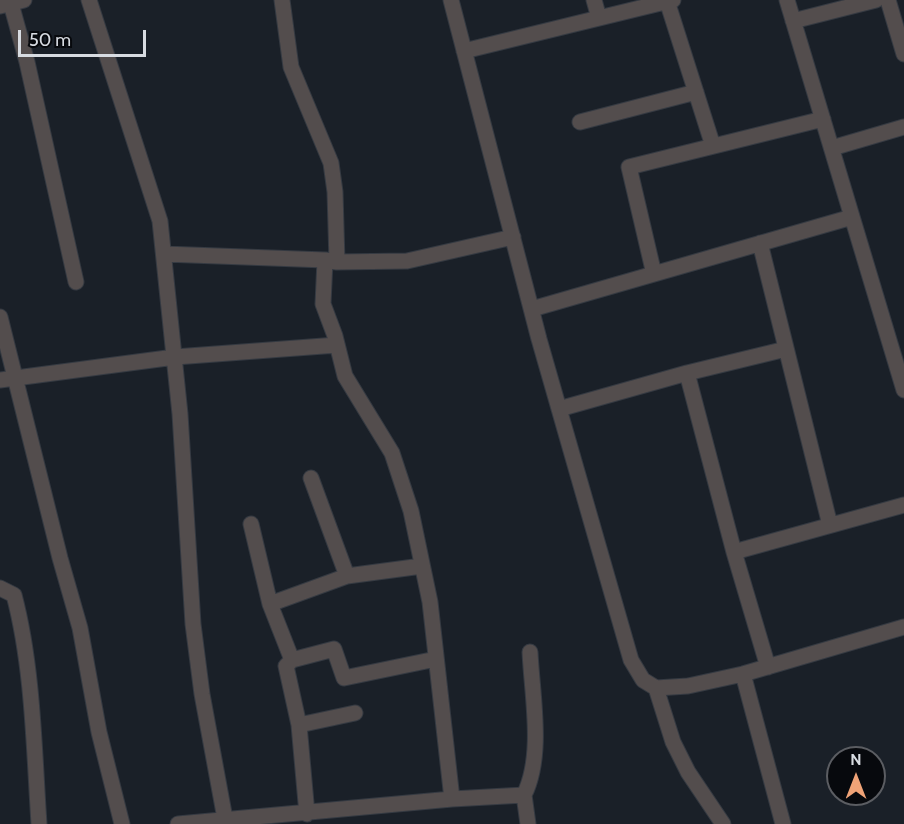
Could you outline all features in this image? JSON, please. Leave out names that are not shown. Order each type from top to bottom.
[{"type":"street","points":[[89,0],[160,221],[175,357],[193,624],[202,694],[225,821]]},
{"type":"street","points":[[282,0],[291,67],[331,163],[336,192],[331,261],[323,304],[345,376],[392,453],[411,511],[430,602],[452,799]]},
{"type":"street","points":[[451,0],[531,309],[631,660],[643,680],[656,688],[688,686],[743,674],[904,627]]},
{"type":"street","points":[[594,0],[599,18]]},
{"type":"street","points":[[787,0],[904,390]]},
{"type":"street","points":[[793,21],[876,0]]},
{"type":"street","points":[[888,0],[904,54]]},
{"type":"street","points":[[464,51],[670,1],[713,146]]},
{"type":"street","points":[[12,3],[76,282]]},
{"type":"street","points":[[580,122],[696,92]]},
{"type":"street","points":[[654,274],[629,167],[823,118]]},
{"type":"street","points":[[832,148],[904,127]]},
{"type":"street","points":[[531,309],[852,217]]},
{"type":"street","points":[[164,254],[331,261],[407,261],[513,237]]},
{"type":"street","points":[[760,243],[830,525]]},
{"type":"street","points":[[0,317],[60,558],[80,628],[99,732],[122,824]]},
{"type":"street","points":[[0,380],[175,357],[337,345]]},
{"type":"street","points":[[560,409],[687,373],[786,349]]},
{"type":"street","points":[[687,373],[734,552],[768,667]]},
{"type":"street","points":[[311,478],[347,576]]},
{"type":"street","points":[[734,552],[904,505]]},
{"type":"street","points":[[251,524],[270,604],[292,660]]},
{"type":"street","points":[[270,604],[347,576],[422,566]]},
{"type":"street","points":[[0,588],[14,595],[20,620],[34,738],[39,824]]},
{"type":"street","points":[[307,814],[298,725],[286,666],[292,660],[334,648],[344,678],[436,659]]},
{"type":"street","points":[[528,824],[524,795],[532,773],[535,741],[530,652]]},
{"type":"street","points":[[743,674],[783,824]]},
{"type":"street","points":[[656,688],[673,742],[688,772],[723,824]]},
{"type":"street","points":[[298,725],[355,713]]},
{"type":"street","points":[[178,824],[452,799],[524,795]]}]
